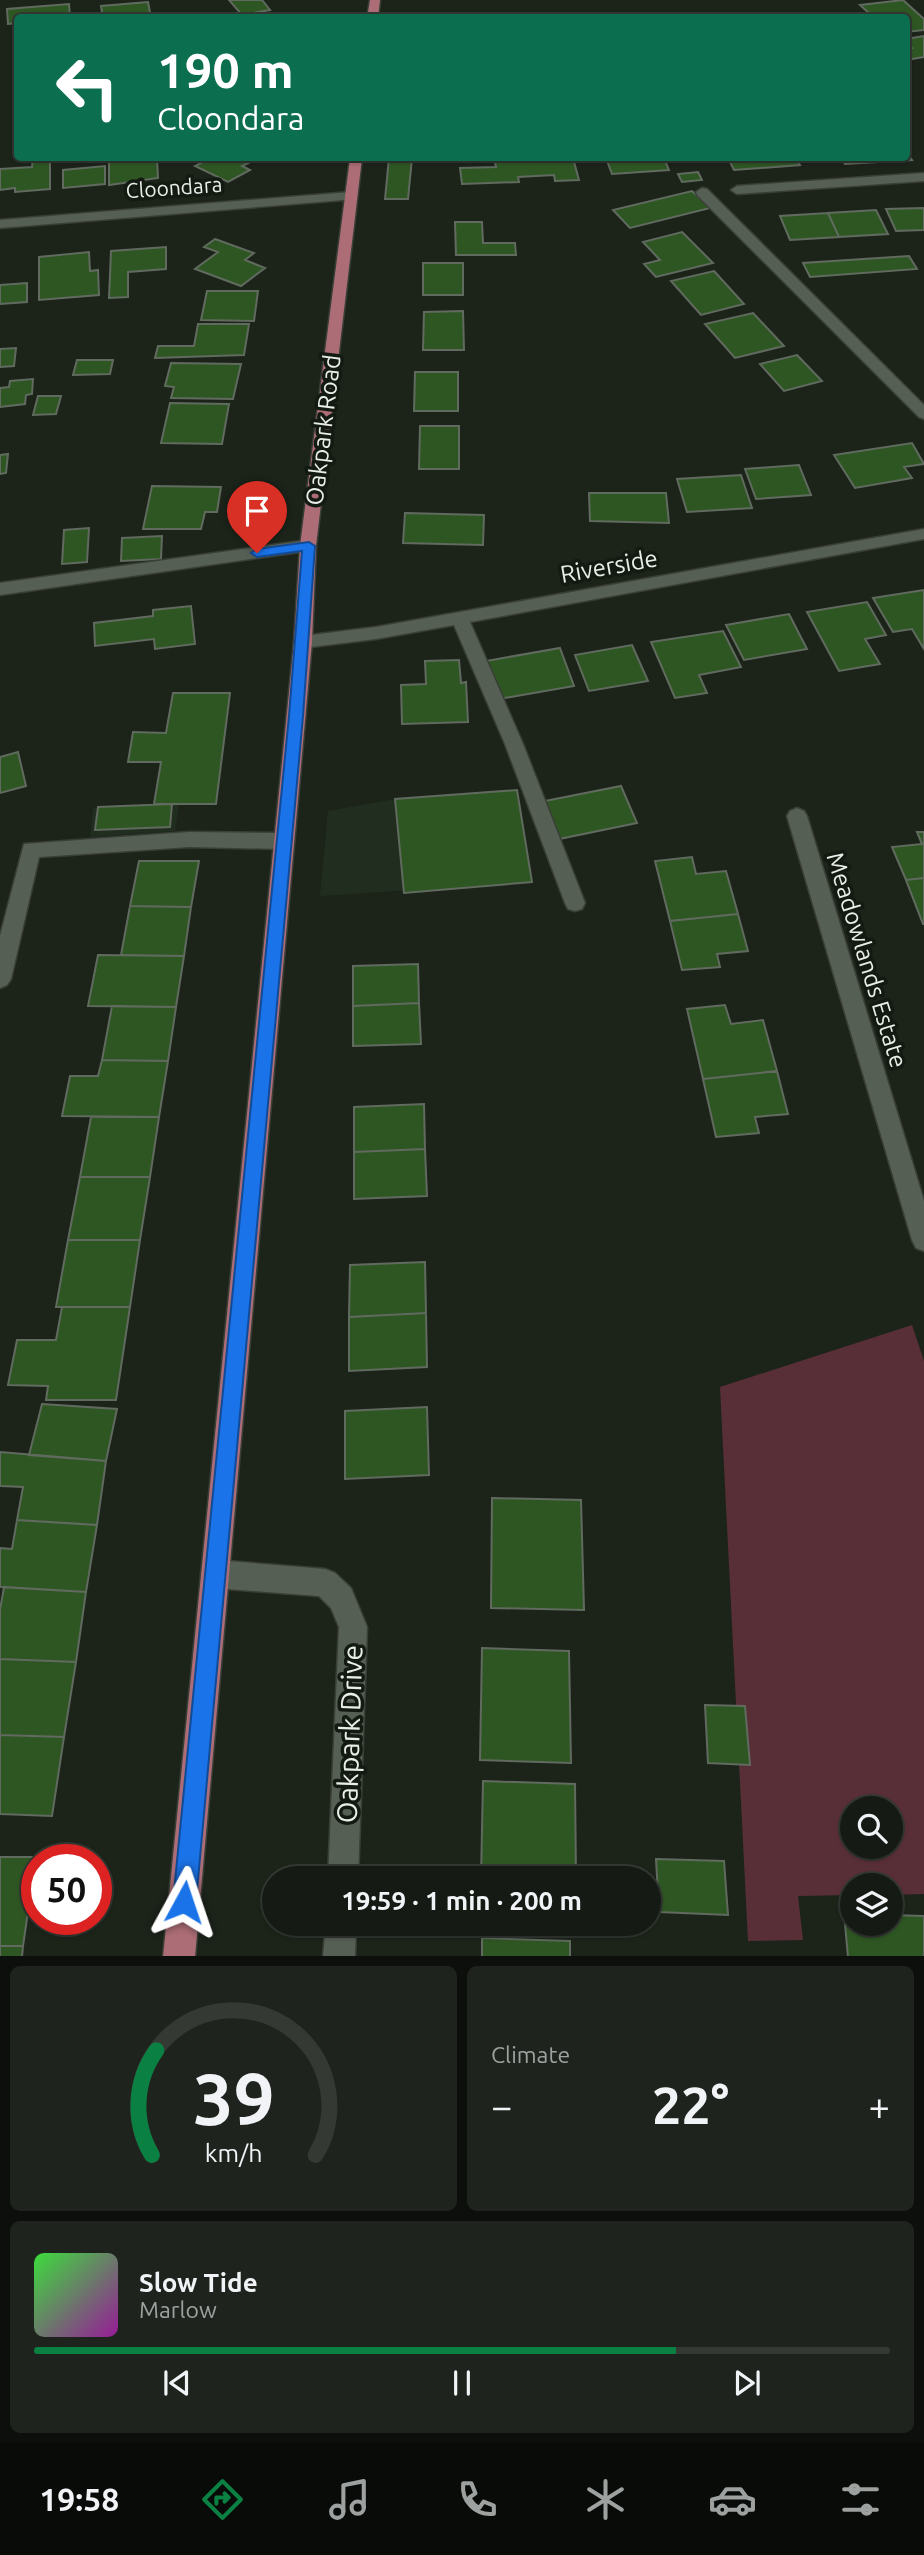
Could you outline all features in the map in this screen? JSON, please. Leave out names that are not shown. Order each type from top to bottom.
[{"type":"main road","name":"Oakpark Road","points":[[179,1956],[303,642],[309,546],[356,161]]},
{"type":"street","points":[[737,190],[924,177]]},
{"type":"street","points":[[702,192],[924,414]]},
{"type":"street","name":"Cloondara","points":[[0,224],[351,196]]},
{"type":"street","name":"Riverside","points":[[303,642],[376,634],[924,534]]},
{"type":"street","points":[[0,589],[309,546]]},
{"type":"street","points":[[460,618],[514,744],[575,903]]},
{"type":"street","name":"Meadowlands Estate","points":[[797,817],[924,1240]]},
{"type":"street","points":[[0,979],[31,850],[229,837],[284,841]]},
{"type":"street","name":"Oakpark Drive","points":[[215,1574],[325,1583],[341,1598],[353,1626],[343,1866]]},
{"type":"street","points":[[339,1956],[340,1936]]},
{"type":"shaded area","points":[[517,790],[532,882],[320,896],[328,811],[395,799]]},
{"type":"shaded area","points":[[179,804],[175,831],[90,837],[93,808]]},
{"type":"shaded area","points":[[912,1325],[924,1361],[924,1894],[903,1895],[903,1873],[840,1873],[840,1895],[798,1896],[803,1940],[748,1941],[720,1387]]},
{"type":"building","points":[[229,0],[262,0],[270,10],[248,14],[241,14]]},
{"type":"building","points":[[903,0],[924,19],[924,30],[910,32],[910,14],[870,14],[860,5]]},
{"type":"building","points":[[148,2],[150,14],[102,14],[101,6]]},
{"type":"building","points":[[69,4],[70,14],[14,14],[14,23],[8,24],[7,9]]},
{"type":"building","points":[[924,36],[924,57],[910,59],[910,38]]},
{"type":"building","points":[[33,161],[50,161],[50,189],[15,192],[15,188],[0,190],[0,169],[32,167]]},
{"type":"building","points":[[109,161],[157,161],[158,178],[109,185]]},
{"type":"building","points":[[205,161],[253,161],[242,166],[250,170],[228,182],[195,166]]},
{"type":"building","points":[[389,161],[412,161],[408,199],[385,199]]},
{"type":"building","points":[[495,161],[574,161],[579,180],[555,181],[554,175],[518,177],[519,182],[462,184],[460,168],[496,167]]},
{"type":"building","points":[[607,161],[665,161],[669,170],[612,174]]},
{"type":"building","points":[[730,161],[798,161],[800,165],[734,170]]},
{"type":"building","points":[[843,161],[895,161],[845,164]]},
{"type":"building","points":[[105,166],[105,184],[63,188],[63,170]]},
{"type":"building","points":[[698,172],[702,180],[682,182],[678,174]]},
{"type":"building","points":[[692,191],[710,208],[630,228],[613,210]]},
{"type":"building","points":[[924,208],[924,230],[896,231],[886,209]]},
{"type":"building","points":[[876,210],[888,234],[839,237],[828,213]]},
{"type":"building","points":[[828,213],[839,237],[790,240],[780,216]]},
{"type":"building","points":[[455,222],[482,222],[483,243],[515,243],[516,255],[456,255]]},
{"type":"building","points":[[682,232],[713,263],[656,277],[644,264],[660,260],[643,242]]},
{"type":"building","points":[[215,239],[254,253],[245,260],[265,268],[241,286],[195,269],[218,252],[204,247]]},
{"type":"building","points":[[166,247],[166,269],[128,272],[128,297],[109,298],[111,251]]},
{"type":"building","points":[[89,252],[90,271],[98,270],[99,295],[39,300],[39,257]]},
{"type":"building","points":[[909,256],[917,269],[810,277],[803,263]]},
{"type":"building","points":[[423,263],[463,263],[463,295],[423,295]]},
{"type":"building","points":[[714,271],[744,304],[701,315],[671,281]]},
{"type":"building","points":[[27,283],[27,302],[0,304],[0,285]]},
{"type":"building","points":[[207,291],[258,291],[254,321],[201,320]]},
{"type":"building","points":[[463,311],[464,350],[423,350],[424,312]]},
{"type":"building","points":[[753,313],[784,346],[735,358],[705,324]]},
{"type":"building","points":[[198,324],[249,324],[244,355],[155,358],[158,346],[194,346]]},
{"type":"building","points":[[16,348],[14,366],[0,367],[0,349]]},
{"type":"building","points":[[797,355],[822,381],[784,391],[760,364]]},
{"type":"building","points":[[77,360],[113,360],[110,374],[73,375]]},
{"type":"building","points":[[171,363],[241,364],[233,399],[171,398],[174,387],[165,386]]},
{"type":"building","points":[[415,372],[458,372],[458,411],[414,411]]},
{"type":"building","points":[[33,379],[32,394],[26,395],[25,404],[0,407],[0,388],[9,387],[10,381]]},
{"type":"building","points":[[38,396],[61,396],[56,414],[33,415]]},
{"type":"building","points":[[170,403],[229,404],[222,444],[161,443]]},
{"type":"building","points":[[420,426],[459,426],[459,469],[419,469]]},
{"type":"building","points":[[912,443],[924,464],[904,467],[912,478],[855,488],[834,455]]},
{"type":"building","points":[[8,454],[6,473],[0,474],[0,455]]},
{"type":"building","points":[[799,465],[811,495],[756,499],[745,469]]},
{"type":"building","points":[[741,475],[752,508],[687,512],[677,479]]},
{"type":"building","points":[[152,486],[221,487],[217,512],[205,512],[201,529],[143,529]]},
{"type":"building","points":[[589,493],[666,493],[669,523],[590,521]]},
{"type":"building","points":[[405,513],[484,515],[483,545],[403,543]]},
{"type":"building","points":[[89,528],[87,562],[62,564],[64,530]]},
{"type":"building","points":[[162,536],[161,559],[121,561],[122,538]]},
{"type":"building","points":[[924,590],[924,649],[912,629],[893,632],[873,598]]},
{"type":"building","points":[[867,602],[886,635],[865,639],[880,664],[839,671],[807,612]]},
{"type":"building","points":[[191,606],[195,644],[155,649],[154,639],[95,646],[94,623],[153,616],[153,610]]},
{"type":"building","points":[[789,614],[807,649],[744,660],[726,625]]},
{"type":"building","points":[[723,631],[741,667],[699,675],[707,693],[675,698],[651,642]]},
{"type":"building","points":[[632,645],[648,681],[589,691],[575,655]]},
{"type":"building","points":[[560,648],[574,686],[499,699],[486,661]]},
{"type":"building","points":[[459,660],[461,683],[466,682],[468,722],[402,724],[401,685],[426,684],[425,661]]},
{"type":"building","points":[[173,693],[230,693],[216,804],[154,804],[161,762],[128,762],[133,732],[166,733]]},
{"type":"building","points":[[18,752],[26,786],[0,793],[0,757]]},
{"type":"building","points":[[621,786],[637,823],[559,839],[545,801]]},
{"type":"building","points":[[517,790],[532,882],[404,893],[395,799]]},
{"type":"building","points":[[172,804],[170,827],[95,830],[98,807]]},
{"type":"building","points":[[917,832],[924,832],[924,878],[906,880],[892,847],[922,844]]},
{"type":"building","points":[[692,857],[696,874],[726,871],[738,914],[670,921],[655,861]]},
{"type":"building","points":[[139,861],[199,861],[191,907],[130,906]]},
{"type":"building","points":[[924,878],[924,924],[923,924],[906,880]]},
{"type":"building","points":[[130,906],[191,907],[184,956],[121,955]]},
{"type":"building","points":[[738,914],[748,951],[717,954],[720,967],[682,970],[670,921]]},
{"type":"building","points":[[98,955],[184,956],[176,1007],[88,1006]]},
{"type":"building","points":[[418,964],[419,1003],[353,1006],[353,966]]},
{"type":"building","points":[[419,1003],[421,1044],[353,1046],[353,1006]]},
{"type":"building","points":[[725,1005],[731,1024],[763,1020],[777,1071],[703,1079],[687,1009]]},
{"type":"building","points":[[112,1006],[176,1007],[168,1061],[102,1060]]},
{"type":"building","points":[[102,1060],[168,1061],[159,1117],[62,1116],[70,1076],[98,1076]]},
{"type":"building","points":[[777,1071],[788,1114],[755,1117],[759,1133],[716,1137],[703,1079]]},
{"type":"building","points":[[424,1104],[425,1149],[354,1152],[354,1107]]},
{"type":"building","points":[[91,1117],[159,1117],[150,1177],[80,1177]]},
{"type":"building","points":[[425,1149],[427,1196],[354,1199],[354,1152]]},
{"type":"building","points":[[80,1177],[150,1177],[140,1240],[68,1240]]},
{"type":"building","points":[[68,1240],[140,1240],[130,1307],[56,1307]]},
{"type":"building","points":[[425,1262],[426,1313],[349,1317],[350,1265]]},
{"type":"building","points":[[62,1307],[130,1307],[116,1400],[46,1400],[48,1386],[8,1385],[17,1340],[56,1340]]},
{"type":"building","points":[[426,1313],[427,1367],[349,1371],[349,1317]]},
{"type":"building","points":[[42,1404],[117,1409],[106,1461],[29,1455]]},
{"type":"building","points":[[427,1407],[429,1475],[345,1479],[345,1411]]},
{"type":"building","points":[[0,1452],[106,1461],[97,1525],[17,1520],[23,1487],[0,1486]]},
{"type":"building","points":[[492,1498],[581,1500],[584,1610],[491,1608]]},
{"type":"building","points":[[17,1520],[97,1525],[86,1592],[0,1587],[0,1548],[12,1549]]},
{"type":"building","points":[[4,1587],[86,1592],[76,1662],[0,1659],[0,1610]]},
{"type":"building","points":[[482,1648],[569,1651],[571,1763],[480,1760]]},
{"type":"building","points":[[0,1659],[76,1662],[64,1737],[0,1735]]},
{"type":"building","points":[[705,1705],[745,1706],[750,1765],[708,1763]]},
{"type":"building","points":[[0,1735],[64,1737],[52,1816],[0,1814]]},
{"type":"building","points":[[483,1781],[575,1784],[576,1866],[481,1866]]},
{"type":"building","points":[[0,1857],[21,1857],[23,1946],[0,1946]]},
{"type":"building","points":[[656,1859],[724,1861],[728,1915],[661,1912],[661,1866],[656,1866]]},
{"type":"building","points":[[903,1915],[924,1916],[924,1956],[848,1956],[846,1936],[903,1936]]},
{"type":"building","points":[[482,1938],[570,1941],[570,1956],[482,1956]]},
{"type":"building","points":[[0,1946],[23,1946],[22,1956],[0,1956]]},
{"type":"route","points":[[184,1902],[303,642],[309,546],[257,553]]}]
